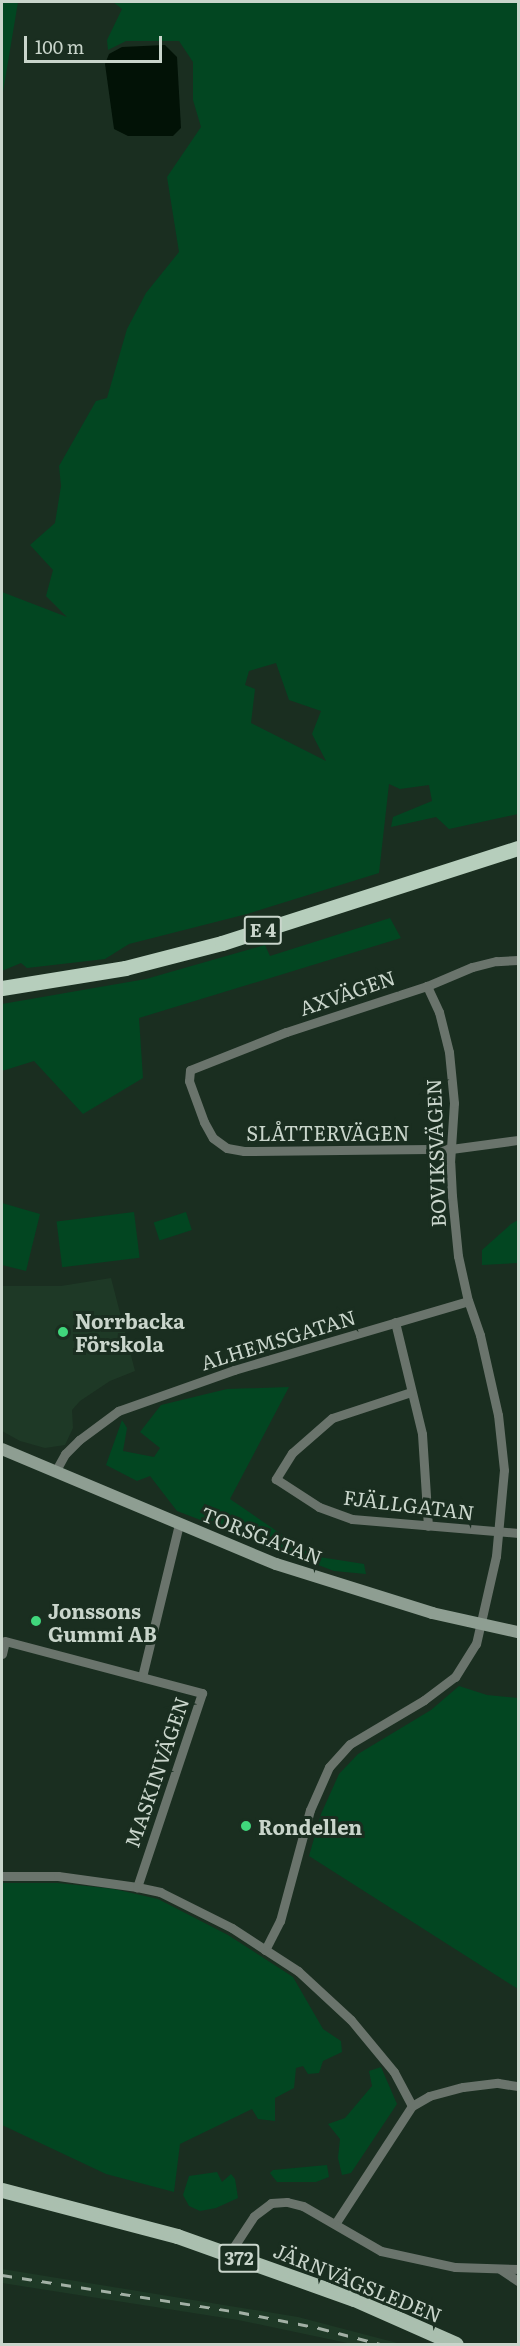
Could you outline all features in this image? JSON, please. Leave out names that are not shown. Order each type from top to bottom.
[{"type":"highway","name":"E 4","points":[[2,988],[125,968],[211,946],[519,848]]},
{"type":"highway","name":"E 4","points":[[2,998],[104,980],[186,962],[519,857]]},
{"type":"main road","name":"TORSGATAN","points":[[2,1449],[276,1564],[432,1614],[519,1632]]},
{"type":"main road","name":"JÄRNVÄGSLEDEN","points":[[2,2190],[115,2218],[229,2254],[354,2299],[456,2344]]},
{"type":"street","name":"AXVÄGEN","points":[[190,1070],[286,1032],[427,986],[472,967],[496,961],[519,960]]},
{"type":"street","name":"BOVIKSVÄGEN","points":[[265,1950],[280,1921],[310,1810],[328,1767],[350,1744],[424,1700],[455,1677],[476,1644],[500,1532],[504,1470],[498,1415],[480,1335],[468,1301],[454,1228],[451,1149],[454,1103],[449,1052],[439,1012],[427,986]]},
{"type":"street","name":"SLÅTTERVÄGEN","points":[[190,1070],[189,1081],[204,1122],[213,1138],[227,1148],[244,1151],[322,1152],[451,1149],[519,1140]]},
{"type":"street","name":"ALHEMSGATAN","points":[[55,1472],[65,1454],[79,1440],[118,1411],[234,1370],[468,1301]]},
{"type":"street","points":[[395,1322],[424,1446],[428,1526]]},
{"type":"street","name":"FJÄLLGATAN","points":[[411,1392],[332,1418],[292,1453],[276,1479],[289,1490],[338,1516],[382,1523],[519,1533]]},
{"type":"street","points":[[142,1677],[179,1524]]},
{"type":"street","name":"MASKINVÄGEN","points":[[2,1654],[5,1641],[202,1693],[136,1887]]},
{"type":"street","points":[[2,1876],[58,1876],[160,1892],[232,1928],[298,1971],[351,2020],[394,2072],[412,2106]]},
{"type":"street","points":[[336,2224],[412,2106],[429,2096],[463,2086],[498,2083],[519,2085]]},
{"type":"street","points":[[229,2254],[254,2216],[271,2203],[287,2202],[303,2206],[381,2251],[455,2267],[519,2268]]},
{"type":"street","points":[[500,2269],[519,2281]]},
{"type":"shaded area","points":[[165,45],[177,57],[181,128],[173,136],[128,136],[114,129],[105,64],[109,54],[122,47]]},
{"type":"shaded area","name":"Norrbacka Förskola","points":[[111,1278],[135,1371],[110,1381],[80,1401],[72,1410],[73,1428],[65,1445],[45,1448],[20,1441],[2,1431],[3,1286],[61,1286]]},
{"type":"shaded area","points":[[2,2269],[298,2317],[401,2344],[352,2344],[238,2320],[2,2283]]},
{"type":"green space","points":[[2,2],[18,2],[2,98]]},
{"type":"green space","points":[[113,2],[518,2],[518,814],[449,829],[436,817],[391,827],[393,817],[432,801],[429,785],[400,789],[389,784],[379,873],[247,914],[129,944],[105,959],[27,968],[21,963],[2,971],[2,592],[67,617],[46,596],[53,570],[30,545],[55,523],[61,486],[59,466],[96,401],[107,398],[127,329],[146,293],[179,252],[167,177],[201,127],[193,100],[193,62],[179,41],[126,41],[108,50],[107,40],[122,9]],"holes":[[[276,663],[289,700],[321,711],[312,734],[326,761],[251,723],[255,689],[245,685],[249,671]]]},
{"type":"green space","points":[[390,918],[401,938],[139,1018],[143,1078],[83,1114],[34,1061],[2,1071],[2,1004],[146,979],[265,945],[270,956]]},
{"type":"green space","points":[[2,1203],[40,1214],[26,1271],[2,1265]]},
{"type":"green space","points":[[134,1212],[140,1258],[62,1267],[57,1222]]},
{"type":"green space","points":[[186,1212],[192,1230],[160,1241],[154,1223]]},
{"type":"green space","points":[[518,1220],[518,1268],[517,1263],[482,1265],[482,1250]]},
{"type":"green space","points":[[289,1387],[230,1499],[313,1556],[364,1564],[366,1574],[334,1571],[177,1511],[150,1476],[137,1481],[106,1465],[122,1420],[127,1428],[123,1451],[154,1457],[160,1448],[140,1432],[161,1405],[227,1389]]},
{"type":"green space","points":[[459,1686],[487,1695],[518,1698],[518,1989],[309,1856],[321,1814],[339,1774],[358,1754],[431,1710]]},
{"type":"green space","points":[[2,1883],[58,1883],[114,1889],[158,1899],[228,1935],[293,1977],[323,2029],[341,2041],[342,2052],[323,2061],[319,2073],[308,2074],[303,2066],[296,2068],[294,2088],[275,2098],[275,2121],[258,2119],[252,2109],[180,2144],[174,2192],[106,2174],[2,2125]]},
{"type":"green space","points":[[381,2067],[397,2104],[351,2173],[342,2175],[338,2158],[340,2139],[328,2124],[345,2118],[372,2086],[369,2071]]},
{"type":"green space","points":[[327,2165],[329,2177],[316,2182],[277,2182],[270,2173],[273,2170]]},
{"type":"green space","points":[[217,2172],[222,2182],[231,2174],[235,2179],[238,2198],[216,2208],[200,2211],[189,2206],[183,2195],[189,2176]]},
{"type":"railway","points":[[2,2275],[239,2312],[319,2328],[380,2344]]},
{"type":"place","name":"Norrbacka Förskola","points":[[63,1332]]},
{"type":"place","name":"Jonssons Gummi AB","points":[[36,1621]]},
{"type":"place","name":"Rondellen","points":[[246,1826]]}]
